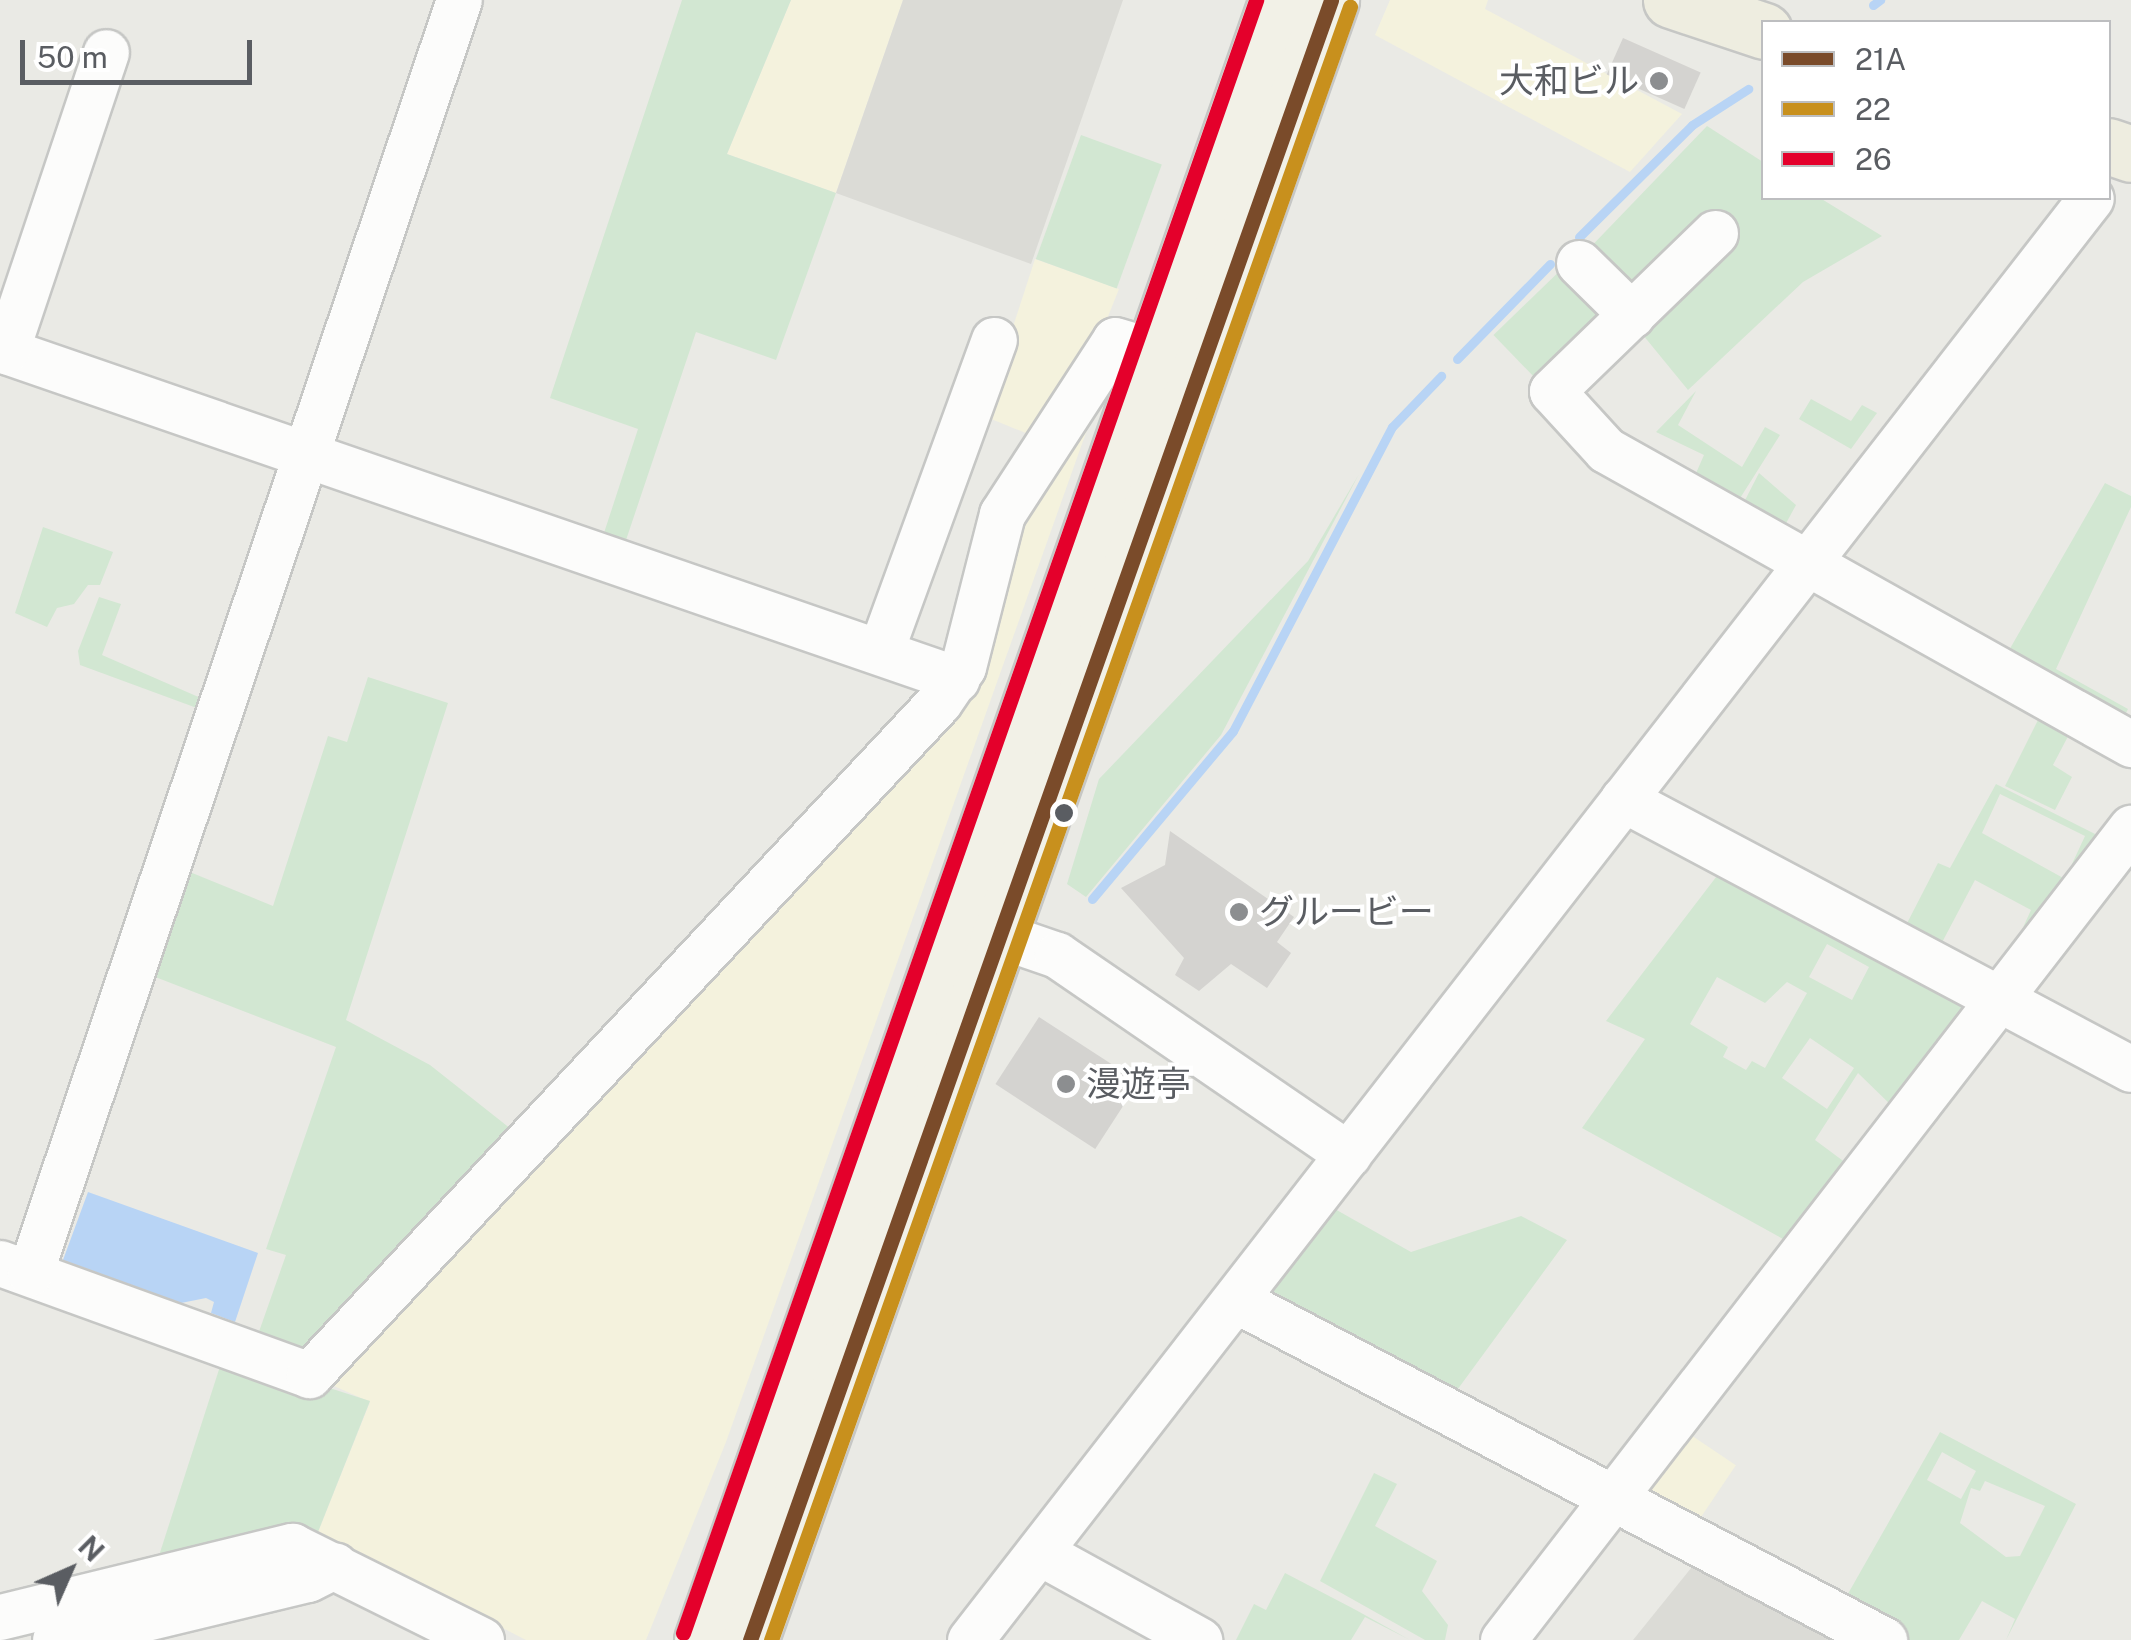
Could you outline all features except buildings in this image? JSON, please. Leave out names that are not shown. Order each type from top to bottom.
[{"type":"highway","points":[[1671,0],[1761,30]]},
{"type":"main road","points":[[1179,358],[1277,0]]},
{"type":"main road","points":[[750,1640],[979,928],[1179,358],[1331,0]]},
{"type":"main road","points":[[702,1640],[979,928]]},
{"type":"street","points":[[459,0],[305,453],[15,1268],[309,1375],[957,678],[1002,514],[1056,421],[1115,340],[1179,358]]},
{"type":"street","points":[[106,52],[3,350],[957,678]]},
{"type":"street","points":[[970,1640],[2089,200]]},
{"type":"street","points":[[1714,233],[1552,391],[1606,450],[2131,744]]},
{"type":"street","points":[[1579,264],[1632,315]]},
{"type":"street","points":[[881,650],[994,340]]},
{"type":"street","points":[[1623,799],[2131,1070]]},
{"type":"street","points":[[1503,1640],[2131,828]]},
{"type":"street","points":[[979,928],[1057,955],[1348,1154]]},
{"type":"street","points":[[1236,1300],[1884,1640]]},
{"type":"street","points":[[0,1617],[292,1546],[335,1564],[481,1640]]},
{"type":"street","points":[[1039,1552],[1198,1640]]},
{"type":"street","points":[[55,1640],[308,1579],[335,1564]]},
{"type":"shaded area","points":[[791,0],[903,0],[836,193],[727,154]]},
{"type":"shaded area","points":[[903,0],[1123,0],[1031,264],[836,193]]},
{"type":"shaded area","points":[[1390,0],[1488,0],[1485,9],[1682,114],[1630,172],[1375,35]]},
{"type":"shaded area","points":[[1035,259],[1119,289],[1101,334],[1028,434],[984,416]]},
{"type":"shaded area","points":[[1113,357],[726,1442],[646,1640],[526,1640],[318,1532],[370,1402],[325,1382],[955,698],[1010,512]]},
{"type":"shaded area","points":[[1682,1429],[1736,1465],[1688,1537],[1634,1500]]},
{"type":"shaded area","points":[[1700,1557],[1858,1640],[1633,1640]]},
{"type":"green space","points":[[682,0],[791,0],[727,154],[836,193],[776,360],[696,332],[624,546],[602,539],[638,429],[550,398]]},
{"type":"green space","points":[[1707,126],[1761,161],[1761,200],[1823,200],[1882,236],[1803,282],[1688,390],[1580,258]]},
{"type":"green space","points":[[1081,135],[1162,164],[1117,288],[1036,259]]},
{"type":"green space","points":[[1569,262],[1620,315],[1545,388],[1493,335]]},
{"type":"green space","points":[[1696,391],[1678,425],[1742,467],[1765,427],[1780,435],[1737,503],[1693,480],[1704,455],[1656,432]]},
{"type":"green space","points":[[1811,399],[1851,421],[1862,405],[1877,413],[1851,449],[1799,419]]},
{"type":"green space","points":[[1759,473],[1796,505],[1784,527],[1741,508]]},
{"type":"green space","points":[[1359,474],[1221,735],[1086,897],[1067,884],[1099,779],[1308,561]]},
{"type":"green space","points":[[2105,483],[2131,496],[2131,507],[2056,669],[2128,709],[2121,723],[2004,659]]},
{"type":"green space","points":[[43,527],[113,552],[100,585],[88,585],[74,604],[57,608],[47,627],[15,613]]},
{"type":"green space","points":[[99,597],[121,604],[102,655],[210,702],[205,711],[80,665],[78,651]]},
{"type":"green space","points":[[368,677],[448,703],[346,1020],[430,1065],[516,1133],[312,1351],[255,1343],[286,1255],[266,1249],[336,1047],[145,973],[180,868],[273,906],[328,736],[347,742]]},
{"type":"green space","points":[[2045,706],[2075,723],[2053,765],[2072,777],[2055,810],[2005,786]]},
{"type":"green space","points":[[1996,784],[2105,839],[2011,954],[2031,910],[1975,880],[1938,950],[1903,931],[1938,863],[1950,868]],"holes":[[[2000,794],[2085,836],[2065,879],[1982,833]]]},
{"type":"green space","points":[[1723,868],[1985,999],[1792,1244],[1582,1128],[1645,1039],[1606,1021]],"holes":[[[1827,944],[1869,967],[1852,1000],[1809,977]],[[1717,977],[1765,1003],[1787,982],[1807,993],[1765,1068],[1752,1061],[1746,1070],[1723,1057],[1728,1047],[1690,1024]],[[1810,1038],[1854,1068],[1827,1109],[1782,1078]],[[1858,1073],[1894,1108],[1850,1166],[1815,1140]]]},
{"type":"green space","points":[[1326,1204],[1411,1252],[1521,1216],[1567,1240],[1452,1397],[1261,1302]]},
{"type":"green space","points":[[224,1354],[370,1401],[318,1532],[155,1568]]},
{"type":"green space","points":[[1940,1432],[2076,1504],[2006,1640],[2015,1619],[1982,1601],[1959,1640],[1906,1640],[1841,1606]],"holes":[[[1942,1452],[1976,1471],[1961,1499],[1927,1480]],[[1985,1481],[2045,1506],[2020,1556],[2006,1557],[1960,1523],[1971,1488],[1980,1491]]]},
{"type":"green space","points":[[1374,1473],[1397,1484],[1375,1526],[1437,1561],[1422,1591],[1448,1625],[1445,1640],[1425,1640],[1320,1581]]},
{"type":"green space","points":[[1285,1573],[1410,1640],[1365,1617],[1351,1640],[1236,1640],[1254,1604],[1266,1610]]},
{"type":"water","points":[[88,1192],[258,1253],[235,1322],[211,1313],[214,1302],[206,1298],[181,1303],[63,1260]]},
{"type":"waterway","points":[[1873,5],[1880,0]]},
{"type":"waterway","points":[[1579,237],[1692,125],[1748,89]]},
{"type":"waterway","points":[[1457,359],[1550,264]]},
{"type":"waterway","points":[[1092,899],[1233,731],[1392,427],[1441,376]]},
{"type":"transit line","name":"26","points":[[683,1633],[1256,0]]},
{"type":"transit line","name":"21A","points":[[750,1640],[1331,0]]},
{"type":"transit line","name":"22","points":[[771,1640],[1350,7]]},
{"type":"place","name":"大和ビル","points":[[1659,81]]},
{"type":"place","name":"グルービー","points":[[1239,912]]},
{"type":"place","name":"漫遊亭","points":[[1066,1084]]}]
